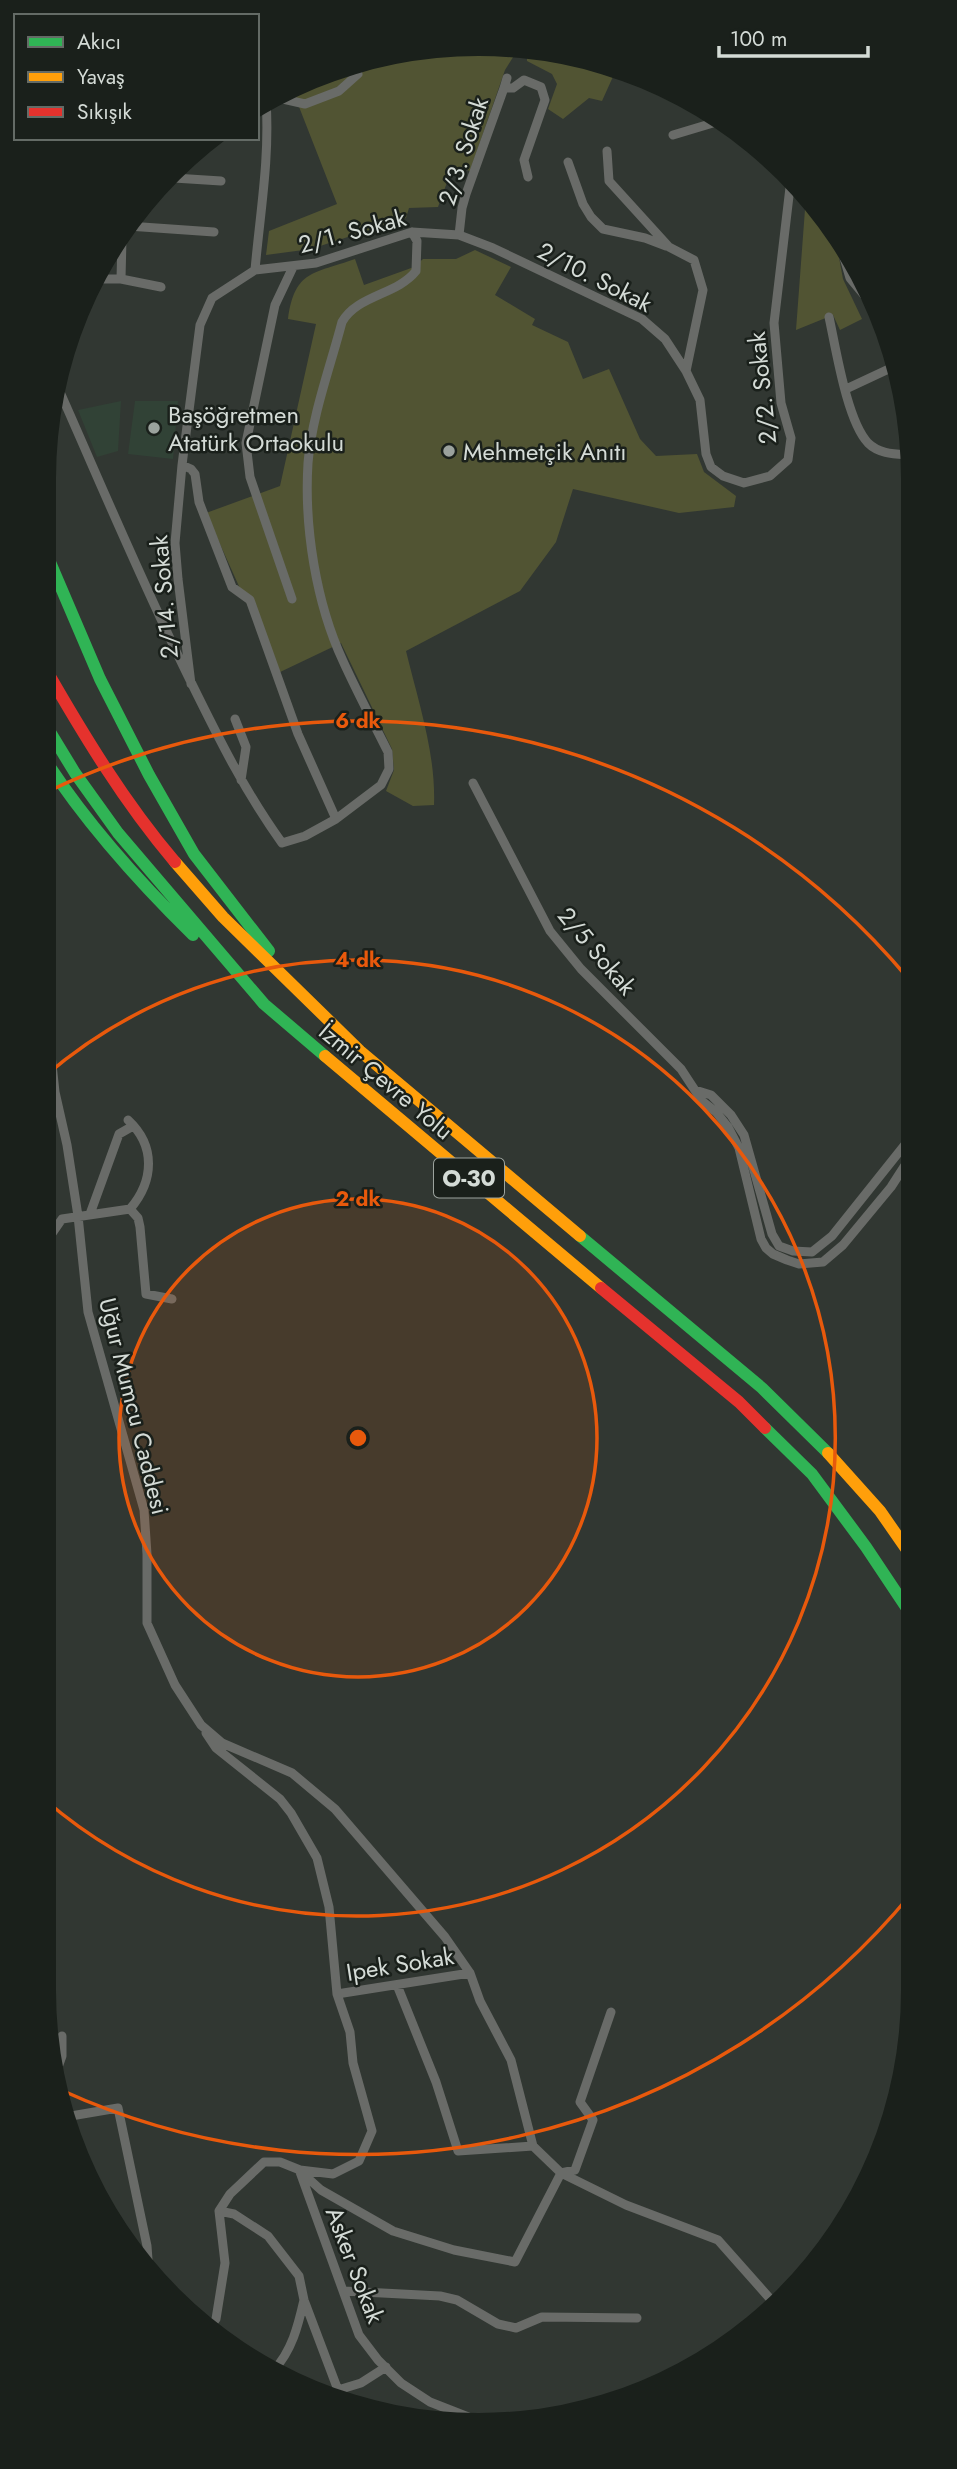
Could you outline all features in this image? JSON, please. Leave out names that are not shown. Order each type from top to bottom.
[{"type":"main road","points":[[56,576],[100,678],[149,775],[187,842],[295,987]]},
{"type":"main road","name":"İzmir Çevre Yolu","points":[[56,687],[125,797],[166,851],[223,917],[360,1051],[762,1388],[833,1458],[880,1511],[901,1541]]},
{"type":"main road","name":"İzmir Çevre Yolu","points":[[56,742],[118,833],[264,1004],[739,1402],[812,1474],[901,1600]]},
{"type":"main road","points":[[56,777],[150,894],[264,1004]]},
{"type":"street","points":[[291,101],[305,104],[339,91],[358,73]]},
{"type":"street","points":[[503,88],[507,78]]},
{"type":"street","name":"2/3. Sokak","points":[[459,235],[464,201],[503,88],[513,88],[524,80],[541,87],[545,100],[524,160],[528,177]]},
{"type":"street","points":[[255,270],[266,172],[267,113]]},
{"type":"street","points":[[673,135],[709,124]]},
{"type":"street","points":[[607,151],[610,181],[669,247]]},
{"type":"street","points":[[568,162],[583,204],[603,229],[645,238],[694,260],[704,290],[686,372]]},
{"type":"street","points":[[182,178],[221,181]]},
{"type":"street","name":"2/2. Sokak","points":[[744,483],[770,477],[788,460],[790,438],[781,403],[774,323],[789,192]]},
{"type":"street","points":[[139,227],[214,232]]},
{"type":"street","points":[[63,400],[151,603],[241,780],[282,843],[304,836],[336,819],[381,785],[389,769],[388,752],[342,659],[315,572],[308,500],[309,461],[327,373],[342,322],[352,310],[401,285],[416,271],[417,241],[411,232]]},
{"type":"street","name":"2/1. Sokak","points":[[255,270],[316,263],[411,232],[459,235]]},
{"type":"street","name":"2/10. Sokak","points":[[459,235],[493,248],[642,319],[664,340],[701,400],[706,454],[711,467],[723,477],[744,483]]},
{"type":"street","points":[[121,279],[122,253]]},
{"type":"street","points":[[292,599],[250,477],[246,443],[275,305],[293,267]]},
{"type":"street","name":"2/14. Sokak","points":[[191,684],[176,557],[182,465],[200,325],[212,298],[255,270]]},
{"type":"street","points":[[107,279],[121,279],[160,287]]},
{"type":"street","points":[[829,317],[855,425],[869,444],[884,453],[900,455]]},
{"type":"street","points":[[846,389],[887,370]]},
{"type":"street","name":"2/14. Sokak","points":[[182,465],[191,469],[194,474],[199,502],[232,587],[250,600],[298,734],[336,819]]},
{"type":"street","points":[[235,719],[246,747],[241,780]]},
{"type":"street","name":"2/5 Sokak","points":[[473,783],[550,932],[581,969],[681,1069],[702,1101],[716,1112],[728,1127],[739,1148],[761,1238],[766,1248],[799,1264],[822,1262],[835,1253],[901,1172]]},
{"type":"street","name":"2/5 Sokak","points":[[695,1090],[711,1095],[731,1115],[744,1135],[772,1234],[779,1246],[793,1251],[812,1252],[832,1236],[901,1150]]},
{"type":"street","name":"Uğur Mumcu Caddesi","points":[[56,1096],[78,1216],[88,1311],[144,1510],[147,1623],[176,1685],[201,1725],[222,1743],[292,1773],[335,1809],[445,1937],[470,1973],[480,2001],[511,2060],[533,2146]]},
{"type":"street","points":[[56,1228],[62,1219],[130,1209],[145,1186],[148,1170],[147,1147],[141,1134],[130,1123],[119,1133],[90,1214]]},
{"type":"street","points":[[130,1209],[141,1227],[146,1294],[172,1299]]},
{"type":"street","points":[[201,1725],[216,1748],[258,1780],[285,1806],[317,1858],[329,1907],[337,1994],[350,2032],[353,2063],[372,2130],[359,2161],[332,2174],[300,2170],[280,2162],[264,2162],[230,2194],[219,2211],[225,2263],[215,2321]]},
{"type":"street","name":"Ipek Sokak","points":[[337,1994],[470,1973]]},
{"type":"street","points":[[397,1985],[436,2082],[458,2151],[533,2146],[561,2173],[626,2205],[718,2240],[769,2297]]},
{"type":"street","points":[[561,2173],[575,2171],[593,2120],[580,2102],[611,2012]]},
{"type":"street","points":[[62,2036],[62,2057]]},
{"type":"street","points":[[75,2115],[118,2108],[148,2253]]},
{"type":"street","points":[[300,2170],[321,2190],[393,2231],[454,2250],[515,2262],[561,2173]]},
{"type":"street","name":"Asker Sokak","points":[[300,2170],[359,2335],[401,2383],[429,2402],[456,2412]]},
{"type":"street","points":[[219,2211],[234,2214],[268,2236],[299,2276],[304,2300],[336,2388]]},
{"type":"street","points":[[344,2291],[440,2296],[457,2300],[498,2324],[516,2328],[542,2317],[637,2318]]},
{"type":"street","points":[[281,2363],[295,2335],[304,2300]]},
{"type":"street","points":[[340,2390],[361,2383],[386,2367]]},
{"type":"shaded area","points":[[121,401],[118,451],[97,457],[78,410]]},
{"type":"shaded area","name":"Başöğretmen Atatürk Ortaokulu","points":[[135,401],[178,401],[173,459],[128,454]]},
{"type":"green space","points":[[451,57],[513,58],[505,70],[470,171],[453,166],[438,207],[409,208],[406,218],[311,249],[266,255],[269,231],[337,204],[296,98],[343,78],[396,64]]},
{"type":"green space","points":[[527,61],[561,64],[613,78],[602,101],[589,98],[563,119],[548,109],[557,84],[552,74]]},
{"type":"green space","points":[[805,210],[839,259],[843,279],[862,319],[840,330],[833,315],[796,330]]},
{"type":"green space","points":[[475,250],[511,267],[495,295],[535,319],[532,325],[568,342],[583,379],[609,369],[640,439],[656,456],[697,454],[704,472],[736,496],[734,507],[679,513],[573,489],[556,542],[520,591],[406,651],[425,727],[434,786],[434,805],[413,806],[386,791],[394,770],[392,749],[341,643],[278,673],[206,513],[280,486],[316,324],[288,319],[291,303],[301,282],[318,271],[355,259],[364,285],[414,267],[423,259],[456,259]]},
{"type":"traffic: fast","points":[[56,576],[100,679],[149,775],[194,854],[269,951]]},
{"type":"traffic: fast","points":[[56,742],[118,833],[264,1004],[325,1056]]},
{"type":"traffic: fast","points":[[56,775],[113,850],[193,935]]},
{"type":"traffic: fast","points":[[580,1236],[762,1388],[828,1453]]},
{"type":"traffic: fast","points":[[765,1428],[812,1474],[901,1600]]},
{"type":"traffic: slow","points":[[175,862],[223,917],[360,1051],[580,1236]]},
{"type":"traffic: slow","points":[[325,1056],[601,1288]]},
{"type":"traffic: slow","points":[[828,1453],[880,1511],[901,1541]]},
{"type":"traffic: jam","points":[[56,686],[138,816],[175,862]]},
{"type":"traffic: jam","points":[[601,1288],[739,1402],[765,1428]]},
{"type":"place","name":"Başöğretmen Atatürk Ortaokulu","points":[[154,428]]},
{"type":"place","name":"Mehmetçik Anıtı","points":[[449,451]]}]
